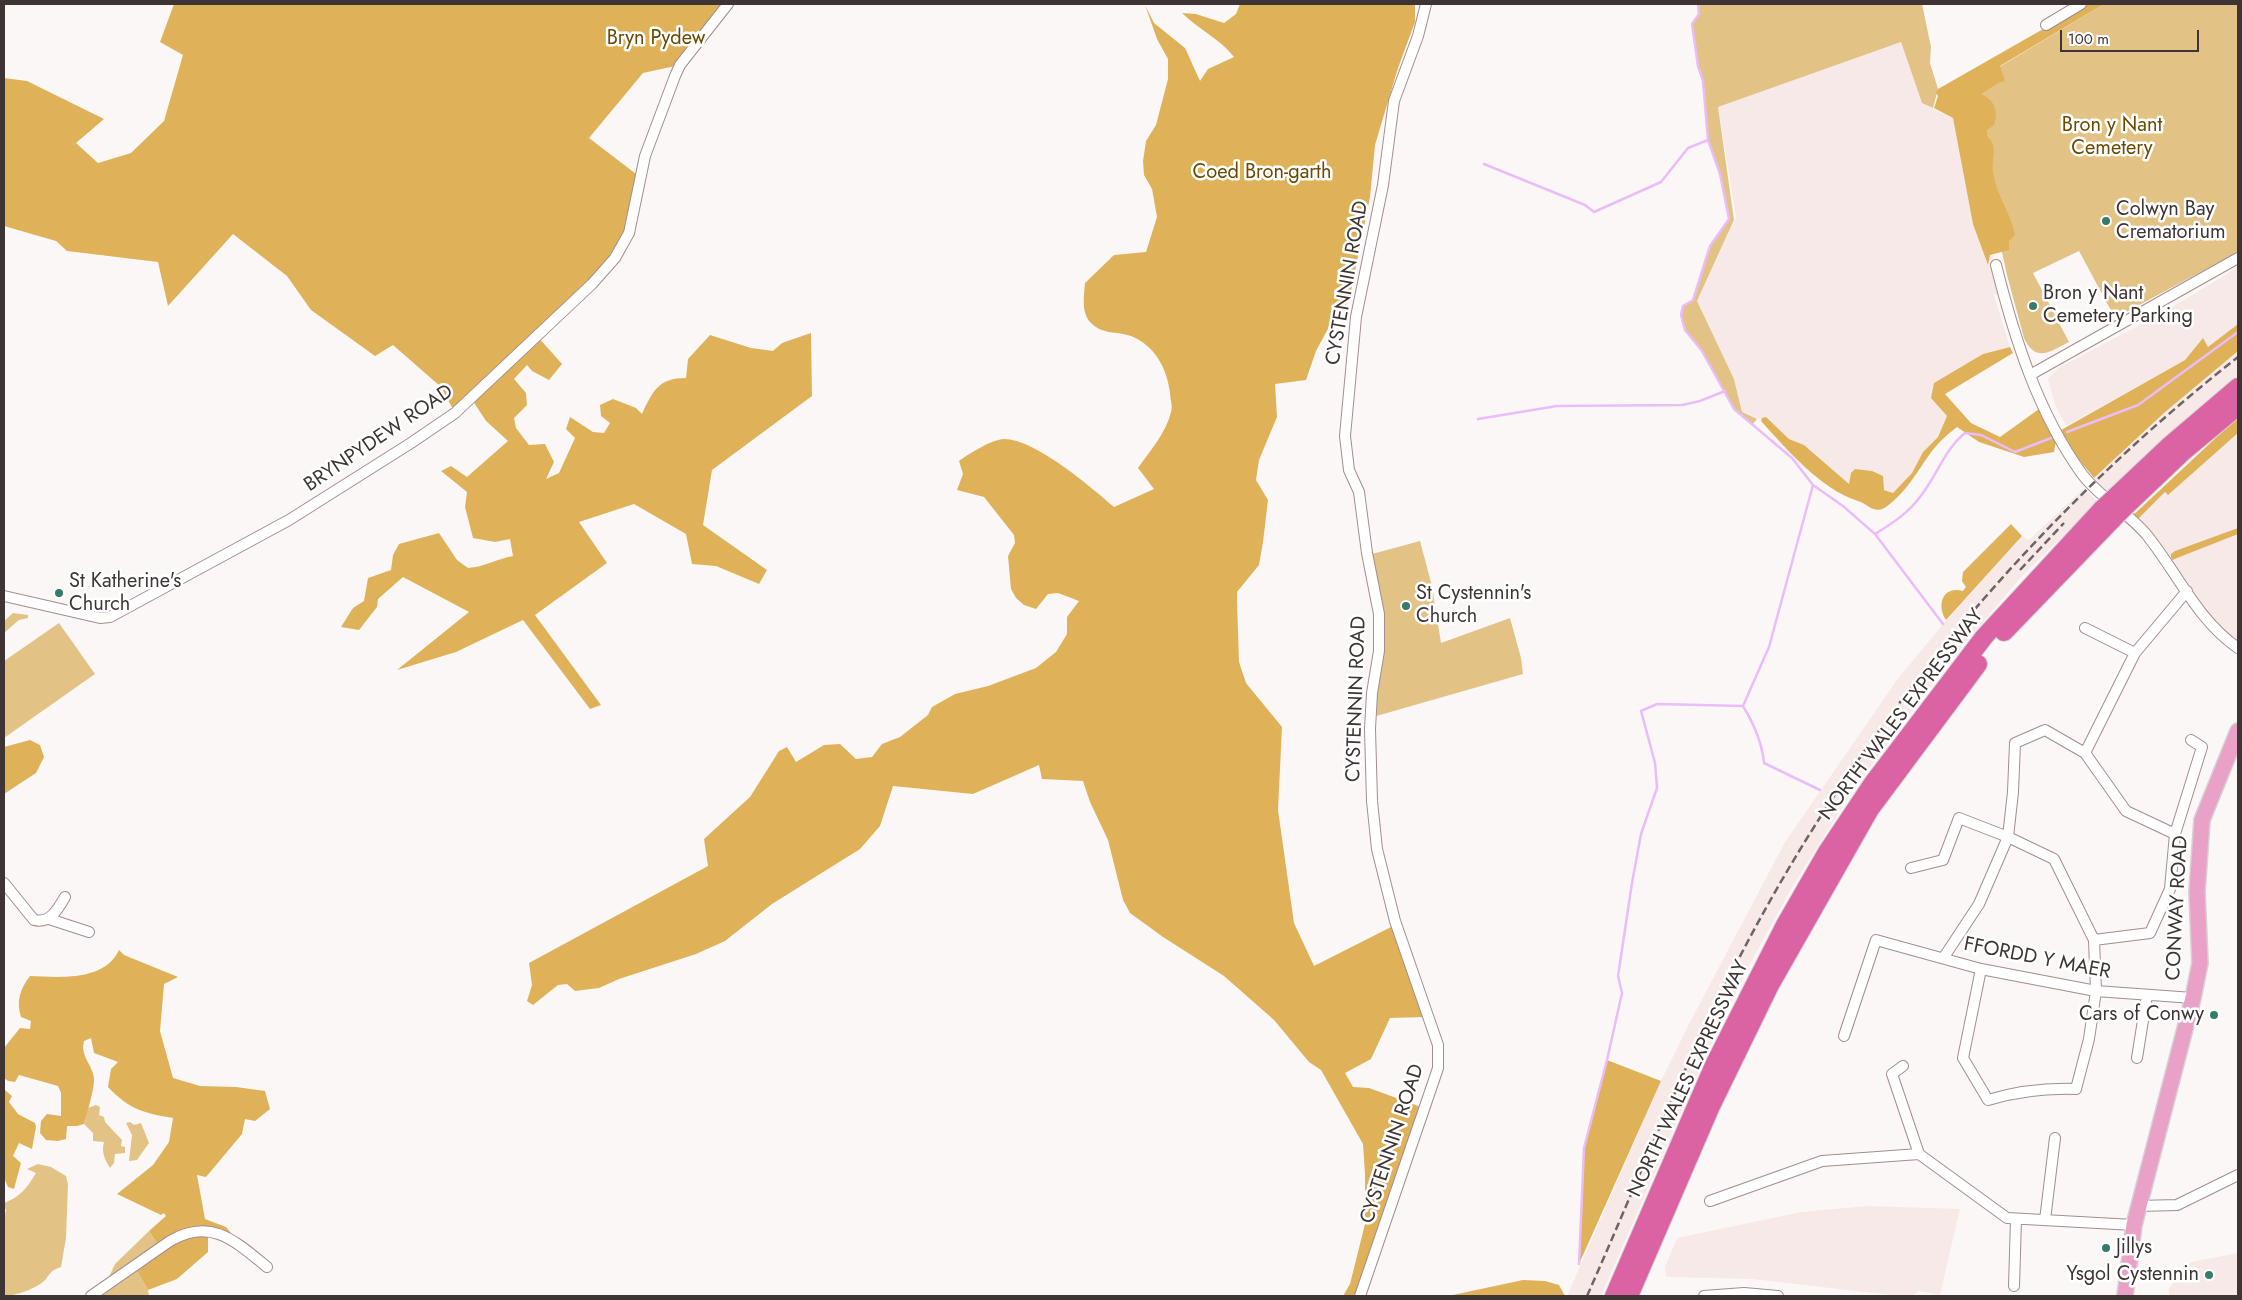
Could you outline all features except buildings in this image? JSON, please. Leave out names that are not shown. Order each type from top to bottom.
[{"type":"highway","name":"NORTH WALES EXPRESSWAY","points":[[1614,1296],[1714,1065],[1785,925],[1827,852],[1873,783],[1984,637],[2121,501],[2170,445],[2238,387]]},
{"type":"highway","name":"NORTH WALES EXPRESSWAY","points":[[2121,501],[2238,406]]},
{"type":"highway","name":"NORTH WALES EXPRESSWAY","points":[[1629,1296],[1711,1106],[1770,985],[1870,809],[1993,643],[2108,514]]},
{"type":"main road","name":"CONWAY ROAD","points":[[2125,1296],[2138,1206],[2193,998],[2200,963],[2197,892],[2202,820],[2238,730]]},
{"type":"street","name":"BRYNPYDEW ROAD","points":[[4,596],[100,618],[110,617],[289,520],[455,413],[592,284],[625,244],[637,199],[645,156],[675,76],[680,65],[728,4]]},
{"type":"street","name":"CYSTENNIN ROAD","points":[[1360,1296],[1434,1080],[1439,1056],[1438,1045],[1429,1015],[1395,921],[1377,849],[1372,801],[1370,729],[1372,693],[1379,651],[1379,614],[1367,552],[1360,492],[1349,470],[1345,436],[1356,318],[1383,185],[1394,101],[1418,36],[1426,4]]},
{"type":"street","points":[[2046,26],[2082,4]]},
{"type":"street","points":[[2030,375],[2238,258]]},
{"type":"street","points":[[1996,265],[2012,325],[2030,375],[2054,426],[2083,475],[2145,533],[2215,631],[2238,648]]},
{"type":"street","points":[[2086,753],[2135,653],[2187,591]]},
{"type":"street","points":[[2085,628],[2135,653]]},
{"type":"street","points":[[1944,957],[1979,904],[2008,837],[2013,792],[2015,743],[2045,730],[2086,753],[2126,811],[2175,834]]},
{"type":"street","points":[[2094,940],[2150,933],[2170,889],[2175,834],[2202,747],[2191,740]]},
{"type":"street","points":[[1910,868],[1943,860],[1959,818],[2008,837],[2054,860],[2094,940],[2096,991],[2089,1039],[2076,1089],[2045,1088],[2014,1092],[1988,1100],[1963,1058],[1981,969]]},
{"type":"street","points":[[4,883],[34,920],[49,919],[89,932]]},
{"type":"street","points":[[49,919],[65,897]]},
{"type":"street","name":"FFORDD Y MAER","points":[[1844,1036],[1876,940],[1944,957],[1981,969],[2096,991],[2193,998]]},
{"type":"street","points":[[2137,1058],[2147,995]]},
{"type":"street","points":[[1902,1066],[1892,1074],[1919,1154],[2007,1218],[2134,1225]]},
{"type":"street","points":[[2045,1220],[2055,1138]]},
{"type":"street","points":[[1710,1201],[1822,1161],[1919,1154]]},
{"type":"street","points":[[2138,1206],[2177,1205],[2238,1175]]},
{"type":"street","points":[[2014,1286],[2016,1219]]},
{"type":"street","points":[[91,1296],[100,1292],[170,1241],[184,1233],[201,1230],[220,1233],[267,1267]]},
{"type":"street","points":[[1705,1296],[1744,1293],[1778,1296]]},
{"type":"shaded area","points":[[1901,42],[1922,103],[1966,125],[2000,293],[1994,295],[2010,347],[1983,354],[1932,398],[1947,416],[1938,437],[1923,452],[1912,473],[1893,493],[1851,473],[1849,485],[1804,445],[1789,439],[1766,418],[1757,419],[1742,412],[1734,379],[1697,301],[1736,217],[1718,107]]},
{"type":"shaded area","points":[[2238,267],[2238,324],[2208,347],[2203,339],[2185,360],[2066,426],[2055,405],[2048,379],[2058,368],[2166,311]]},
{"type":"shaded area","points":[[2238,351],[2238,375],[2191,414],[2108,492],[2094,478],[2164,413]]},
{"type":"shaded area","points":[[2238,433],[2238,648],[2229,642],[2145,533],[2139,518],[2165,492],[2168,494]]},
{"type":"shaded area","points":[[2084,488],[2098,502],[2023,575],[1966,642],[1850,795],[1794,884],[1751,962],[1714,1037],[1601,1296],[1567,1296],[1661,1081],[1785,842],[1897,680],[1943,624],[2022,536],[2029,540]]},
{"type":"shaded area","points":[[1868,1206],[1960,1209],[1940,1295],[1919,1291],[1912,1296],[1899,1296],[1752,1279],[1666,1277],[1665,1267],[1677,1238],[1801,1212]]},
{"type":"shaded area","name":"Ysgol Cystennin","points":[[2238,1253],[2238,1296],[2169,1296],[2169,1288],[2191,1262]]},
{"type":"green space","name":"Bryn Pydew","points":[[174,4],[728,4],[680,65],[643,73],[589,138],[640,177],[625,244],[537,336],[562,364],[549,380],[532,371],[527,365],[514,379],[526,393],[527,405],[514,418],[516,428],[529,445],[545,444],[554,462],[546,479],[559,473],[575,438],[566,429],[570,417],[593,432],[604,433],[610,423],[601,416],[600,405],[613,399],[636,408],[642,414],[658,387],[669,380],[686,378],[688,359],[710,335],[751,348],[773,351],[782,343],[811,333],[812,396],[712,470],[703,525],[767,570],[759,584],[716,566],[692,564],[686,534],[634,504],[579,522],[607,563],[535,615],[601,705],[590,709],[523,620],[456,652],[397,670],[469,612],[403,577],[378,599],[377,607],[359,630],[341,627],[353,608],[364,601],[368,578],[391,570],[393,555],[399,544],[439,533],[457,560],[468,568],[513,556],[510,539],[495,542],[473,538],[465,507],[467,492],[441,471],[451,466],[467,477],[508,441],[486,421],[471,398],[455,413],[441,387],[393,345],[375,356],[311,310],[287,276],[233,234],[168,306],[158,262],[67,251],[56,241],[4,226],[4,78],[27,81],[104,119],[76,143],[98,163],[131,153],[164,121],[183,55],[160,42]]},
{"type":"green space","name":"Coed Bron-garth","points":[[1240,4],[1415,4],[1415,22],[1398,68],[1375,145],[1370,197],[1349,301],[1330,325],[1316,351],[1306,380],[1275,384],[1277,417],[1259,460],[1256,480],[1268,500],[1259,565],[1237,592],[1239,662],[1246,683],[1282,727],[1278,810],[1294,923],[1314,966],[1393,926],[1426,1017],[1390,1018],[1371,1059],[1345,1073],[1353,1087],[1369,1088],[1421,1107],[1355,1296],[1343,1296],[1350,1284],[1365,1224],[1363,1144],[1321,1070],[1309,1062],[1274,1020],[1224,976],[1163,937],[1130,913],[1123,900],[1108,840],[1090,802],[1083,781],[1042,779],[1039,765],[973,794],[893,786],[880,826],[860,849],[772,904],[725,941],[696,954],[619,979],[599,988],[575,991],[567,984],[558,985],[533,1005],[527,1001],[532,985],[529,963],[708,866],[704,839],[750,797],[779,751],[787,747],[796,762],[824,745],[840,744],[856,759],[872,757],[882,744],[900,737],[928,715],[932,707],[955,694],[988,686],[1036,668],[1056,652],[1067,634],[1067,617],[1079,601],[1058,593],[1048,594],[1036,609],[1024,605],[1016,598],[1011,589],[1008,556],[1015,543],[1014,535],[984,497],[957,490],[963,474],[959,461],[987,444],[1004,439],[1017,441],[1046,455],[1114,507],[1154,489],[1138,468],[1162,434],[1169,420],[1172,405],[1166,375],[1153,352],[1139,340],[1126,334],[1100,329],[1091,323],[1084,309],[1085,283],[1114,255],[1146,252],[1157,217],[1152,189],[1144,175],[1143,161],[1146,141],[1156,125],[1168,79],[1168,59],[1157,39],[1145,5],[1154,23],[1185,48],[1200,81],[1208,69],[1234,57],[1222,44],[1182,13],[1196,14],[1224,23],[1236,14]]},
{"type":"green space","points":[[1698,4],[1922,4],[1931,47],[1930,63],[1938,89],[1933,108],[1922,103],[1901,42],[1718,107],[1734,220],[1697,301],[1734,379],[1742,412],[1757,419],[1753,424],[1734,409],[1702,351],[1686,331],[1681,315],[1683,306],[1693,300],[1710,246],[1729,219],[1720,174],[1708,140],[1703,81],[1698,66],[1692,24],[1699,14]]},
{"type":"green space","points":[[2087,4],[2104,4],[2000,66],[2005,81],[1998,83],[1981,94],[1992,102],[1996,110],[1994,125],[1987,130],[1987,136],[1991,140],[1994,149],[1993,172],[1995,180],[2015,235],[2009,241],[2009,250],[1990,255],[1988,265],[1973,224],[1953,118],[1934,108],[1938,96],[1936,93],[1938,89]]},
{"type":"green space","name":"Bron y Nant Cemetery","points":[[2104,4],[2238,4],[2238,252],[2115,318],[2079,251],[2033,273],[2069,342],[2049,352],[2038,353],[2033,351],[2024,338],[2007,275],[1966,87]]},
{"type":"green space","points":[[2238,324],[2238,351],[2164,413],[2094,478],[2076,456],[2061,430],[2185,360],[2203,338],[2208,347]]},
{"type":"green space","points":[[2010,347],[2013,353],[1945,394],[1971,423],[2000,437],[2039,409],[2056,441],[2054,452],[2024,457],[1979,442],[1957,427],[1935,447],[1900,495],[1882,509],[1871,508],[1831,488],[1805,467],[1761,421],[1762,418],[1766,417],[1789,439],[1804,445],[1849,484],[1851,473],[1855,469],[1872,471],[1883,476],[1884,490],[1893,493],[1912,473],[1923,452],[1938,437],[1947,416],[1931,398],[1934,383],[1983,354]]},
{"type":"green space","points":[[2238,417],[2238,433],[2168,495],[2165,492],[2139,518],[2130,518]]},
{"type":"green space","points":[[2011,524],[2022,536],[1946,620],[1942,608],[1943,598],[1950,591],[1963,591],[1966,587],[1962,581],[1963,572]]},
{"type":"green space","points":[[2238,528],[2238,534],[2172,560],[2171,554],[2175,551]]},
{"type":"green space","points":[[1420,541],[1432,586],[1441,643],[1510,618],[1521,658],[1523,674],[1373,717],[1385,643],[1382,603],[1372,554]]},
{"type":"green space","points":[[13,613],[28,615],[28,618],[19,620],[4,633],[4,621]]},
{"type":"green space","points":[[59,623],[95,674],[4,738],[4,661]]},
{"type":"green space","points":[[30,740],[40,745],[44,757],[36,773],[4,794],[4,747]]},
{"type":"green space","points":[[119,950],[124,955],[178,977],[164,984],[160,1031],[173,1078],[200,1086],[236,1087],[265,1091],[270,1109],[255,1121],[245,1119],[242,1134],[206,1177],[197,1175],[205,1219],[226,1227],[235,1238],[208,1231],[208,1252],[177,1279],[148,1290],[134,1266],[160,1248],[149,1231],[166,1216],[164,1213],[161,1215],[117,1194],[153,1165],[169,1142],[173,1118],[137,1109],[108,1087],[111,1069],[118,1062],[94,1053],[91,1038],[84,1041],[83,1047],[94,1078],[90,1100],[84,1124],[67,1126],[66,1139],[58,1141],[46,1140],[40,1133],[41,1121],[47,1114],[61,1116],[61,1093],[58,1086],[19,1075],[15,1082],[4,1078],[4,1048],[20,1028],[30,1029],[31,1021],[21,1017],[19,1000],[21,990],[30,976],[67,977],[92,973],[103,968]]},
{"type":"green space","points":[[1607,1060],[1661,1081],[1579,1264],[1584,1148]]},
{"type":"green space","points":[[5,1090],[12,1096],[9,1102],[18,1114],[35,1123],[36,1127],[32,1149],[19,1143],[13,1156],[21,1163],[14,1189],[8,1187],[4,1178]]},
{"type":"green space","points":[[96,1105],[100,1107],[99,1115],[104,1117],[105,1122],[122,1140],[121,1146],[125,1147],[125,1153],[115,1154],[114,1163],[110,1168],[104,1156],[104,1142],[93,1141],[93,1133],[84,1124],[88,1108]]},
{"type":"green space","points":[[130,1122],[134,1125],[141,1123],[149,1143],[137,1160],[129,1161],[132,1135],[126,1123]]},
{"type":"green space","points":[[38,1164],[51,1167],[66,1176],[68,1185],[66,1238],[61,1267],[54,1270],[46,1279],[32,1288],[14,1295],[4,1296],[4,1223],[6,1209],[4,1209],[4,1203],[19,1195],[26,1188],[36,1173],[27,1169]]},
{"type":"green space","points":[[149,1231],[160,1248],[134,1266],[148,1290],[149,1296],[91,1296],[104,1288],[115,1264]]},
{"type":"green space","points":[[1523,1280],[1545,1281],[1559,1285],[1565,1296],[1448,1296]]},
{"type":"waterway","points":[[1698,4],[1699,14],[1692,24],[1698,66],[1703,81],[1708,140],[1720,174],[1729,219],[1710,246],[1693,300],[1683,306],[1681,315],[1685,330],[1702,351],[1734,409],[1792,458],[1813,485],[1843,506],[1875,534],[1900,517],[1915,503],[1926,489],[1946,455],[1965,433],[1981,435],[2015,452],[2051,438]]},
{"type":"waterway","points":[[1484,164],[1585,205],[1594,212],[1661,182],[1688,148],[1708,140]]},
{"type":"waterway","points":[[2067,432],[2138,405],[2238,332]]},
{"type":"waterway","points":[[1478,419],[1557,406],[1682,405],[1700,401],[1725,391]]},
{"type":"waterway","points":[[1579,1264],[1584,1148],[1622,993],[1618,976],[1641,834],[1657,788],[1655,763],[1641,711],[1657,704],[1743,706],[1769,647],[1813,485]]},
{"type":"waterway","points":[[1875,534],[1943,624]]},
{"type":"waterway","points":[[1743,706],[1757,733],[1764,763],[1820,790]]},
{"type":"railway","points":[[1587,1296],[1712,1012],[1780,884],[1832,799],[1890,716],[1952,637],[2018,561],[2088,489],[2161,421],[2238,357]]},
{"type":"railway","points":[[2020,570],[2064,523]]},
{"type":"place","name":"Colwyn Bay Crematorium","points":[[2106,221]]},
{"type":"place","name":"Bron y Nant Cemetery Parking","points":[[2033,306]]},
{"type":"place","name":"St Katherine's Church","points":[[59,593]]},
{"type":"place","name":"St Cystennin's Church","points":[[1406,606]]},
{"type":"place","name":"Cars of Conwy","points":[[2214,1015]]},
{"type":"place","name":"Jillys","points":[[2106,1248]]},
{"type":"place","name":"Ysgol Cystennin","points":[[2209,1275]]}]
